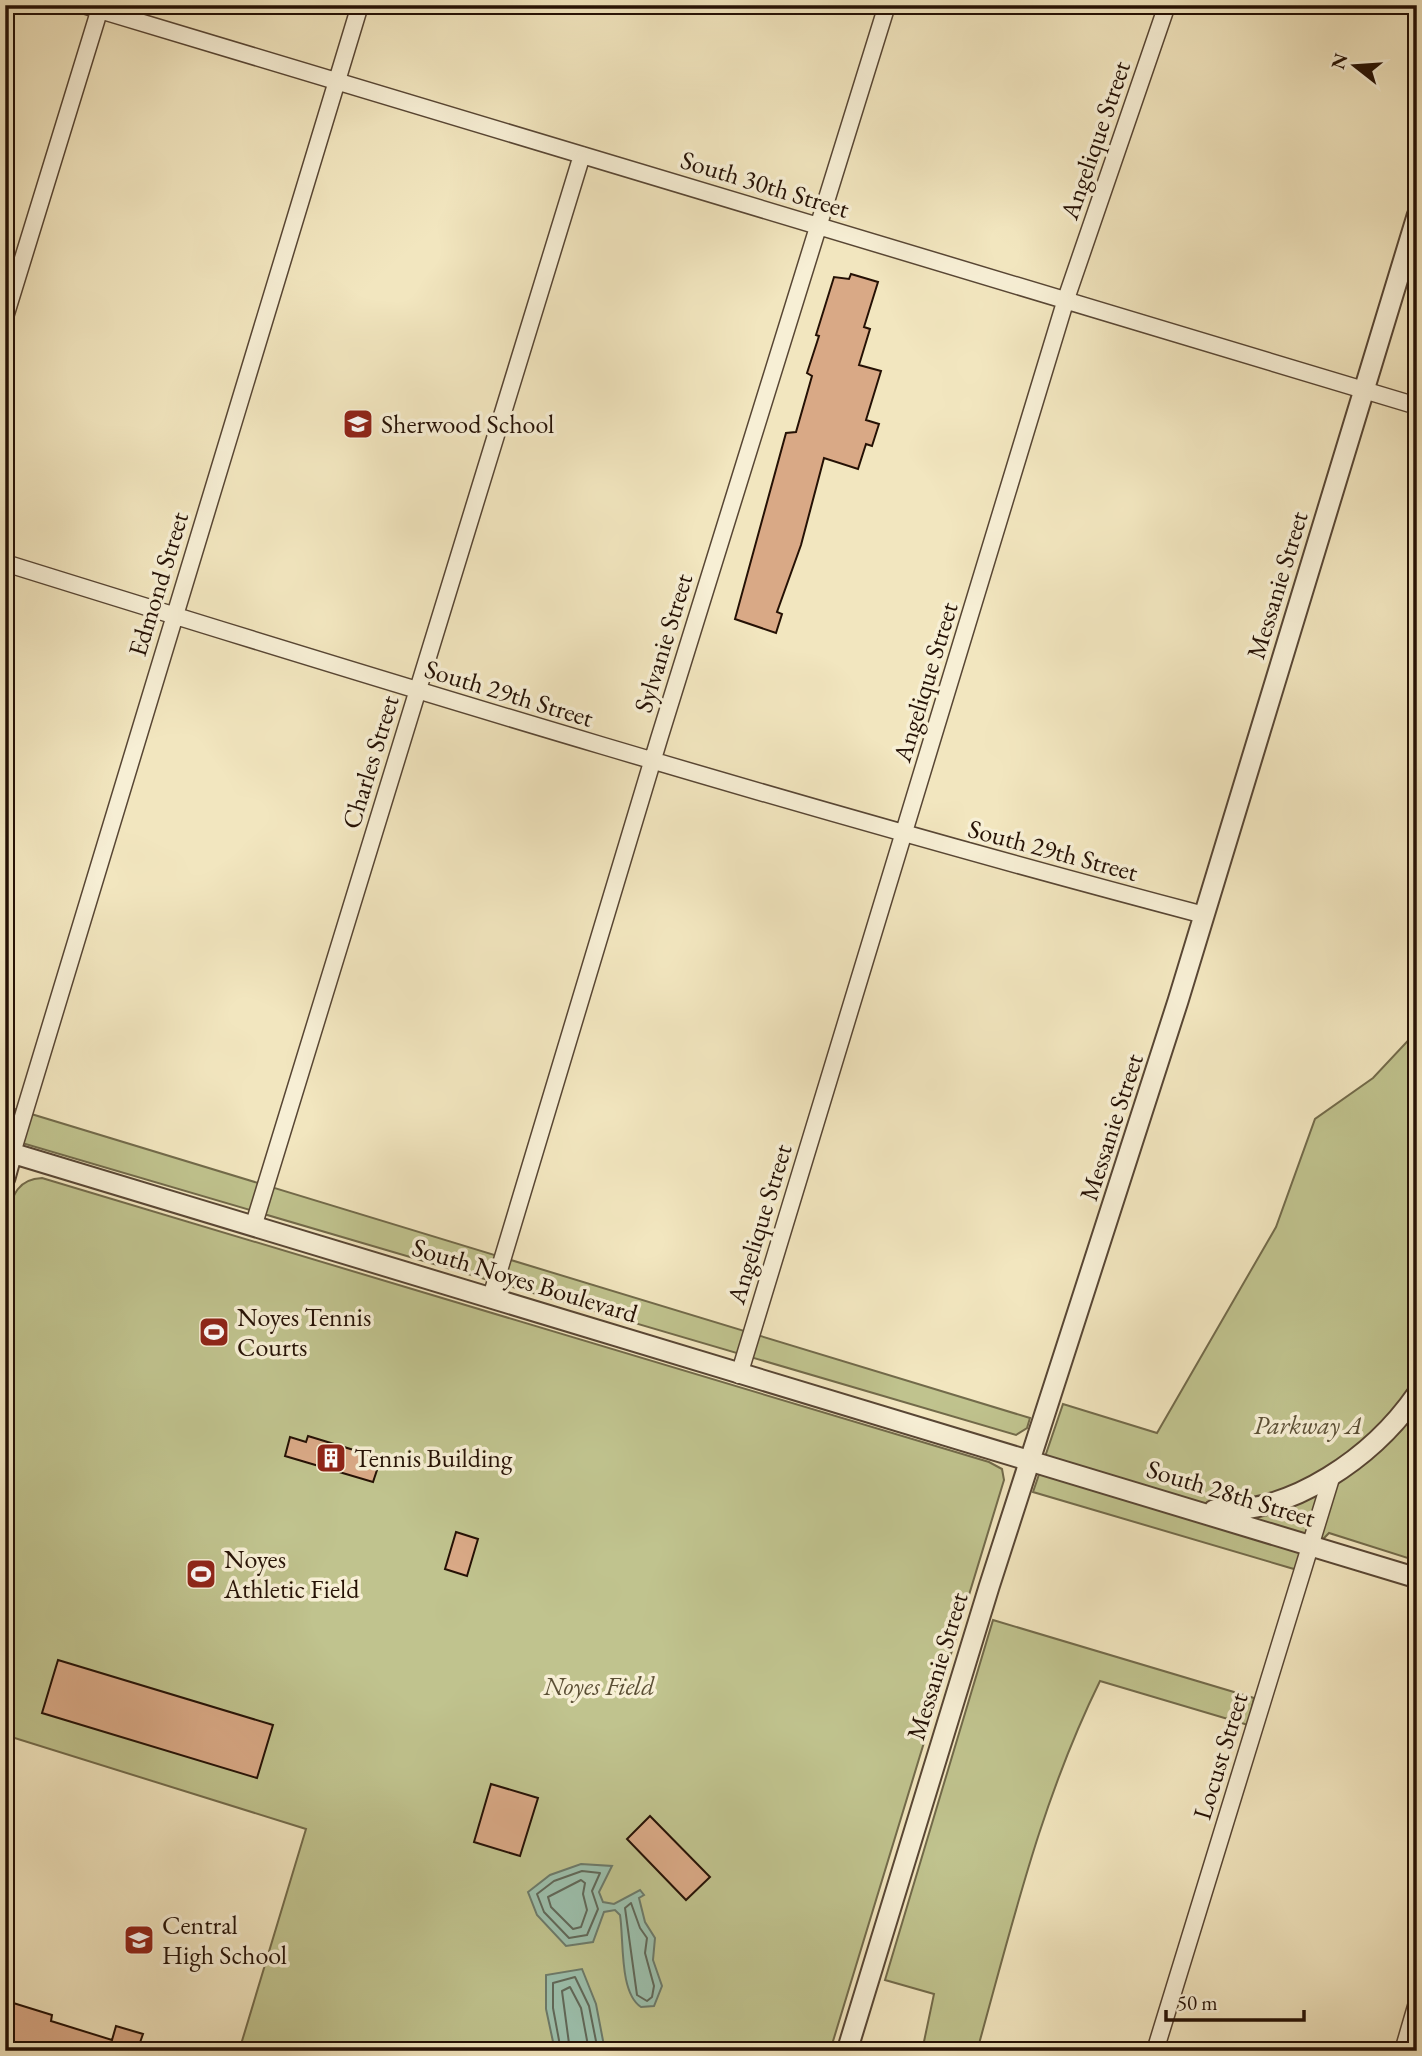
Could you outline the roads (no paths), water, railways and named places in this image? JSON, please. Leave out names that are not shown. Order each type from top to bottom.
[{"type":"street","name":"Edmond Street","points":[[5,1178],[9,1152],[360,5]]},
{"type":"street","name":"Sylvanie Street","points":[[491,1297],[652,762],[887,5]]},
{"type":"street","name":"Angelique Street","points":[[739,1375],[1066,299],[1167,5]]},
{"type":"street","name":"South 30th Street","points":[[95,7],[1417,406]]},
{"type":"street","points":[[5,317],[95,7]]},
{"type":"street","name":"Charles Street","points":[[254,1224],[582,155]]},
{"type":"street","name":"Messanie Street","points":[[847,2051],[1030,1459],[1204,915],[1417,216]]},
{"type":"street","name":"South 29th Street","points":[[5,563],[652,762],[904,835],[1204,915]]},
{"type":"street","name":"South Noyes Boulevard","points":[[9,1152],[254,1224],[739,1375],[1030,1459]]},
{"type":"street","points":[[1192,1509],[1231,1511],[1276,1500],[1332,1475],[1353,1463],[1382,1437],[1417,1394]]},
{"type":"street","name":"South 28th Street","points":[[1030,1459],[1417,1578]]},
{"type":"street","name":"Locust Street","points":[[1155,2051],[1332,1475]]},
{"type":"street","points":[[1403,2051],[1417,2003]]},
{"type":"water","points":[[581,1864],[612,1866],[599,1892],[603,1902],[614,1904],[640,1890],[644,1895],[639,1898],[645,1922],[655,1938],[653,1960],[662,1986],[654,2006],[641,2007],[629,1990],[620,1915],[615,1910],[604,1912],[593,1942],[566,1946],[537,1915],[528,1892],[550,1875]]},
{"type":"water","points":[[582,1969],[596,2004],[605,2051],[555,2051],[546,2009],[546,1975]]},
{"type":"place","name":"Sherwood School","points":[[358,424]]},
{"type":"place","name":"Noyes Tennis Courts","points":[[214,1332]]},
{"type":"place","name":"Tennis Building","points":[[331,1458]]},
{"type":"place","name":"Noyes Athletic Field","points":[[201,1574]]},
{"type":"place","name":"Central High School","points":[[139,1940]]},
{"type":"park label","name":"Parkway A","points":[[1308,1425]]},
{"type":"park label","name":"Noyes Field","points":[[599,1686]]}]
